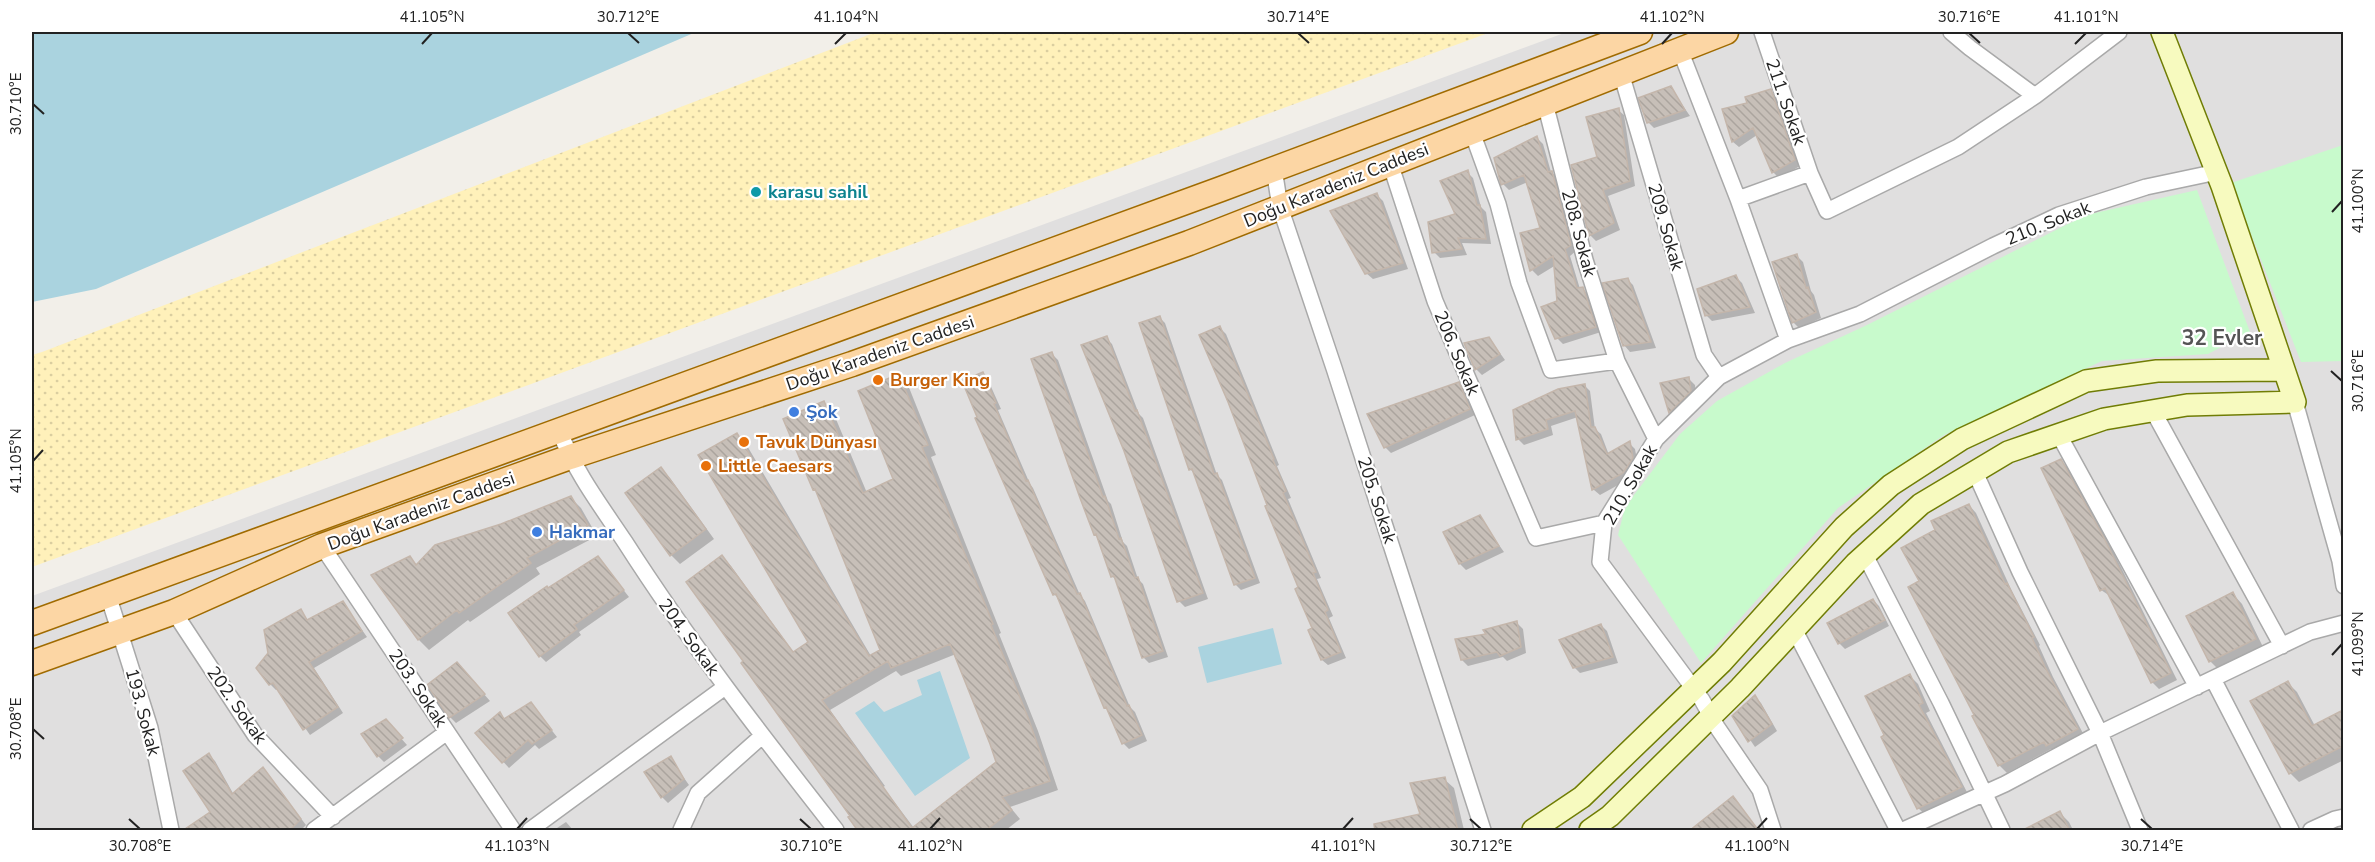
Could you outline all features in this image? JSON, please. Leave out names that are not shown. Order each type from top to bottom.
[{"type":"main road","name":"Doğu Karadeniz Caddesi","points":[[32,623],[560,432],[1640,32]]},
{"type":"main road","name":"Doğu Karadeniz Caddesi","points":[[32,663],[174,612],[322,546],[570,458],[852,364],[1178,247],[1726,32]]},
{"type":"main road","points":[[1533,831],[1582,797],[1794,629],[1865,555],[1921,504],[2008,452],[2104,419],[2152,410],[2187,405],[2295,402],[2217,172],[2162,32]]},
{"type":"main road","points":[[1590,831],[1610,816],[1702,702],[1722,662],[1844,527],[1891,485],[1962,439],[2086,381],[2157,370],[2284,370]]},
{"type":"street","name":"211. Sokak","points":[[1762,32],[1810,172],[1827,211],[1958,147],[2035,96]]},
{"type":"street","points":[[1952,32],[2035,96],[2119,32]]},
{"type":"street","points":[[1680,50],[1738,199],[1788,340]]},
{"type":"street","name":"209. Sokak","points":[[1621,73],[1704,355],[1719,377]]},
{"type":"street","name":"208. Sokak","points":[[1545,103],[1585,260],[1617,361],[1656,439]]},
{"type":"street","points":[[1472,132],[1498,204],[1519,284],[1551,370],[1617,361]]},
{"type":"street","name":"206. Sokak","points":[[1390,163],[1435,301],[1536,538],[1604,523]]},
{"type":"street","name":"205. Sokak","points":[[1274,169],[1280,207],[1483,831]]},
{"type":"street","points":[[1738,199],[1810,172]]},
{"type":"street","name":"210. Sokak","points":[[1773,831],[1760,790],[1702,702],[1600,562],[1604,523],[1656,439],[1719,377],[1788,340],[1860,314],[2059,215],[2146,187],[2217,172]]},
{"type":"street","points":[[2295,402],[2340,561],[2343,586]]},
{"type":"street","points":[[2152,410],[2282,646]]},
{"type":"street","name":"204. Sokak","points":[[560,432],[570,458],[653,586],[725,687],[836,831]]},
{"type":"street","points":[[2059,435],[2197,687]]},
{"type":"street","points":[[1975,472],[2020,572],[2100,733],[2140,831]]},
{"type":"street","name":"203. Sokak","points":[[322,546],[513,831]]},
{"type":"street","points":[[1865,555],[1941,703],[2002,831]]},
{"type":"street","name":"193. Sokak","points":[[108,596],[150,728],[171,831]]},
{"type":"street","name":"202. Sokak","points":[[174,612],[255,735],[333,817]]},
{"type":"street","points":[[1903,831],[1983,794],[2100,733],[2310,632],[2343,622]]},
{"type":"street","points":[[1794,629],[1898,831]]},
{"type":"street","points":[[2213,679],[2291,831]]},
{"type":"street","points":[[530,831],[725,687]]},
{"type":"street","points":[[314,831],[447,732]]},
{"type":"street","points":[[681,831],[698,793],[762,736]]},
{"type":"street","points":[[2312,831],[2335,819],[2343,818]]},
{"type":"shaded area","points":[[1567,32],[2343,32],[2343,830],[32,830],[32,596]]},
{"type":"sand","name":"karasu sahil","points":[[876,32],[1491,32],[32,567],[32,355]]},
{"type":"green space","points":[[2343,145],[2343,361],[2301,362],[2231,183]]},
{"type":"green space","points":[[2197,190],[2250,332],[2208,354],[2102,361],[1944,435],[1838,508],[1701,663],[1618,535],[1624,511],[1680,434],[1717,401],[1785,363],[1867,325],[2086,215]]},
{"type":"water","points":[[32,32],[696,32],[96,289],[32,302]]},
{"type":"water","points":[[1273,628],[1282,664],[1207,683],[1198,647]]},
{"type":"water","points":[[940,671],[970,758],[915,796],[855,713],[874,701],[884,712],[922,695],[917,680]]},
{"type":"building","points":[[1671,86],[1685,110],[1647,123],[1638,98]]},
{"type":"building","points":[[1771,89],[1795,160],[1772,173],[1753,128],[1732,142],[1722,109],[1747,103],[1745,97]]},
{"type":"building","points":[[1619,108],[1630,181],[1603,190],[1614,223],[1589,236],[1571,165],[1597,157],[1586,117]]},
{"type":"building","points":[[1537,136],[1548,172],[1552,171],[1571,245],[1565,249],[1577,288],[1583,287],[1596,327],[1555,339],[1541,307],[1557,301],[1553,256],[1530,271],[1520,233],[1540,228],[1524,175],[1501,185],[1494,158]]},
{"type":"building","points":[[1468,170],[1477,205],[1480,205],[1486,239],[1458,238],[1462,249],[1432,253],[1428,222],[1455,214],[1440,181]]},
{"type":"building","points":[[1377,193],[1403,263],[1365,274],[1330,211]]},
{"type":"building","points":[[1797,254],[1806,288],[1808,287],[1816,312],[1792,323],[1772,262]]},
{"type":"building","points":[[1736,275],[1750,307],[1705,316],[1697,289]]},
{"type":"building","points":[[1628,278],[1651,342],[1623,346],[1602,283]]},
{"type":"building","points":[[1160,316],[1214,474],[1217,473],[1255,578],[1234,585],[1192,469],[1189,470],[1139,323]]},
{"type":"building","points":[[1220,326],[1286,491],[1283,493],[1316,572],[1313,573],[1328,610],[1325,612],[1341,652],[1321,660],[1308,630],[1312,628],[1295,589],[1298,587],[1265,506],[1267,505],[1228,402],[1199,335]]},
{"type":"building","points":[[1107,336],[1135,411],[1137,410],[1203,593],[1177,602],[1124,451],[1081,345]]},
{"type":"building","points":[[1489,337],[1500,354],[1475,370],[1464,343]]},
{"type":"building","points":[[1052,352],[1103,497],[1105,496],[1135,578],[1138,577],[1163,651],[1142,658],[1114,576],[1111,577],[1080,498],[1031,359]]},
{"type":"building","points":[[983,372],[1026,481],[1028,480],[1077,594],[1080,593],[1127,706],[1129,705],[1142,735],[1122,744],[975,418],[977,417],[962,381]]},
{"type":"building","points":[[899,374],[928,445],[922,447],[993,624],[991,625],[1029,720],[1050,781],[1002,797],[1012,810],[985,831],[858,831],[848,817],[850,816],[741,663],[743,661],[686,582],[722,555],[793,652],[808,642],[698,455],[737,433],[869,656],[880,650],[815,489],[813,490],[783,419],[824,401],[863,493],[893,479],[858,391]],"holes":[[[950,644],[996,762],[912,828],[822,700],[888,661],[891,668]]]},
{"type":"building","points":[[1689,377],[1691,391],[1669,413],[1660,383]]},
{"type":"building","points":[[1459,382],[1470,409],[1384,448],[1367,414]]},
{"type":"building","points":[[1585,384],[1591,427],[1595,427],[1607,454],[1630,441],[1633,458],[1623,473],[1592,490],[1575,411],[1546,420],[1548,429],[1516,440],[1513,410],[1558,389]]},
{"type":"building","points":[[2061,459],[2105,540],[2171,673],[2151,683],[2105,588],[2100,591],[2041,468]]},
{"type":"building","points":[[661,467],[706,529],[670,556],[625,493]]},
{"type":"building","points":[[571,496],[588,525],[527,558],[531,563],[459,613],[457,610],[418,640],[371,575],[410,556],[416,565],[435,545],[501,524]]},
{"type":"building","points":[[1969,504],[2005,584],[2007,583],[2034,637],[2032,638],[2045,667],[2078,729],[2046,746],[2044,742],[1998,766],[1908,587],[1919,581],[1901,548],[1935,530],[1931,521]]},
{"type":"building","points":[[1480,515],[1499,546],[1459,564],[1443,532]]},
{"type":"building","points":[[598,556],[624,590],[574,625],[577,629],[539,657],[508,613],[547,586],[548,588]]},
{"type":"building","points":[[2233,592],[2256,639],[2209,662],[2186,616]]},
{"type":"building","points":[[1873,599],[1885,620],[1838,644],[1827,623]]},
{"type":"building","points":[[343,601],[362,631],[309,662],[338,707],[303,730],[273,683],[269,685],[256,668],[268,653],[264,630],[301,609],[307,620]]},
{"type":"building","points":[[1517,621],[1521,647],[1500,656],[1497,652],[1461,660],[1455,639],[1486,634],[1483,630]]},
{"type":"building","points":[[1601,624],[1613,657],[1573,668],[1559,640]]},
{"type":"building","points":[[457,662],[485,694],[449,718],[427,685]]},
{"type":"building","points":[[1910,674],[1923,703],[1919,705],[1962,787],[1917,809],[1881,737],[1884,735],[1865,696]]},
{"type":"building","points":[[2288,681],[2312,726],[2343,710],[2343,746],[2289,774],[2250,701]]},
{"type":"building","points":[[1755,695],[1772,724],[1748,742],[1732,716]]},
{"type":"building","points":[[531,702],[552,730],[532,744],[528,740],[502,763],[475,733],[500,712],[504,719]]},
{"type":"building","points":[[386,719],[403,738],[377,757],[361,734]]},
{"type":"building","points":[[209,753],[232,794],[263,767],[301,819],[289,831],[182,831],[210,812],[183,771]]},
{"type":"building","points":[[671,756],[684,779],[661,798],[644,772]]},
{"type":"building","points":[[1445,777],[1458,831],[1375,831],[1374,824],[1420,814],[1410,783]]},
{"type":"building","points":[[1733,796],[1759,831],[1689,831]]},
{"type":"building","points":[[2060,811],[2070,831],[2021,831]]},
{"type":"place","name":"karasu sahil","points":[[756,192]]},
{"type":"place","name":"Burger King","points":[[878,380]]},
{"type":"place","name":"Şok","points":[[794,412]]},
{"type":"place","name":"Tavuk Dünyası","points":[[744,442]]},
{"type":"place","name":"Little Caesars","points":[[706,466]]},
{"type":"place","name":"Hakmar","points":[[537,532]]},
{"type":"district","name":"32 Evler","points":[[2222,338]]}]
